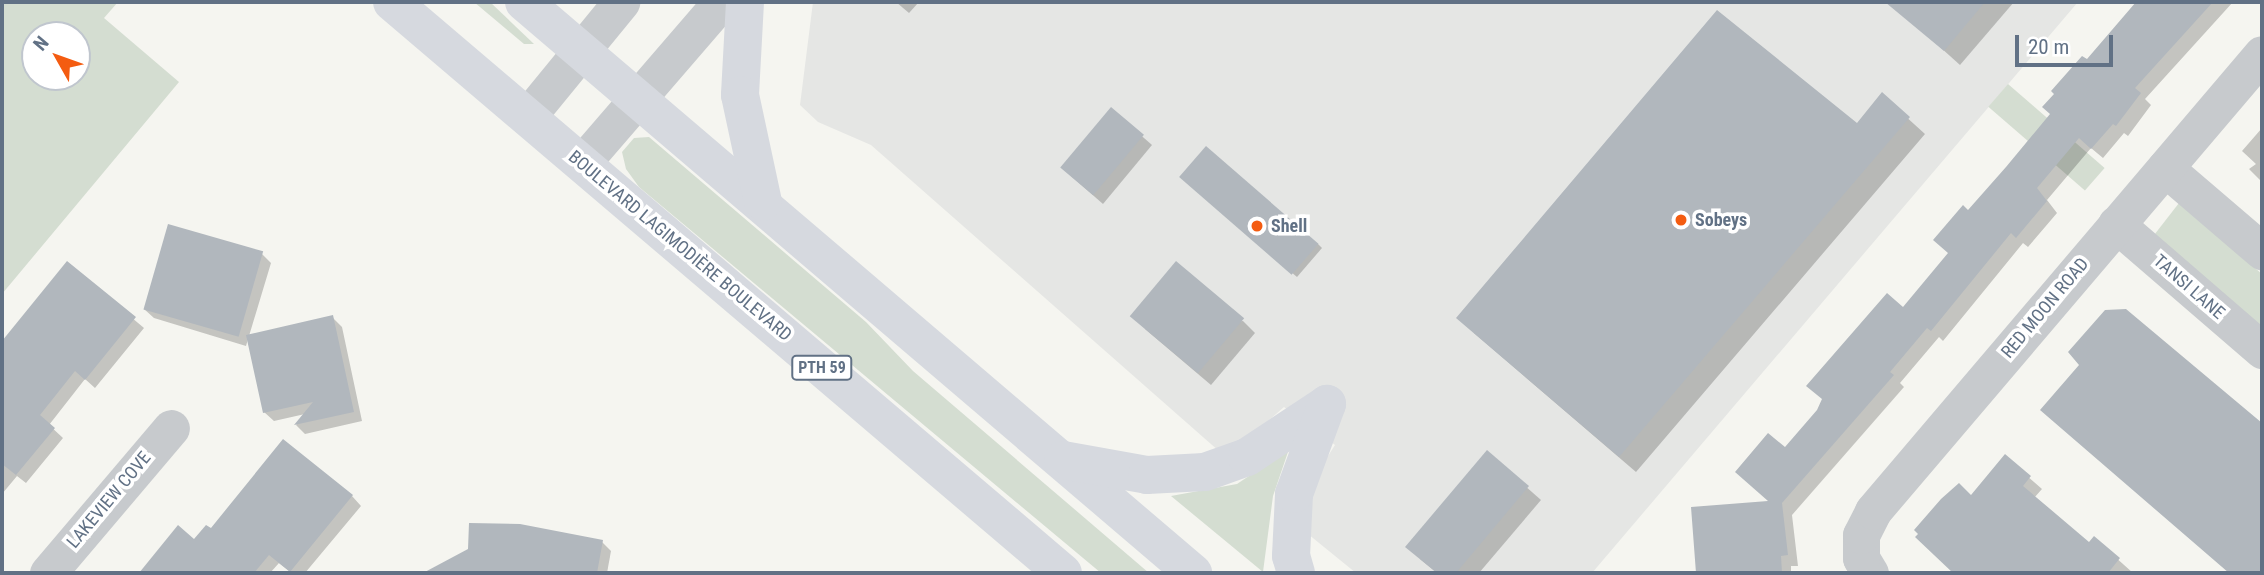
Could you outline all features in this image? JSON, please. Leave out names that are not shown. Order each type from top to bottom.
[{"type":"main road","name":"BOULEVARD LAGIMODIÈRE BOULEVARD","points":[[392,2],[1063,573]]},
{"type":"main road","points":[[524,2],[636,99],[763,202],[1193,573]]},
{"type":"main road","points":[[745,2],[740,94],[763,202]]},
{"type":"main road","points":[[1062,460],[1147,475],[1205,471],[1247,457],[1327,404],[1294,494],[1291,556],[1296,573]]},
{"type":"street","points":[[527,117],[621,2]]},
{"type":"street","points":[[582,163],[721,2]]},
{"type":"street","name":"RED MOON ROAD","points":[[1870,573],[1861,558],[1861,535],[1873,510],[2262,54]]},
{"type":"street","points":[[2165,168],[2262,251]]},
{"type":"street","name":"TANSI LANE","points":[[2116,224],[2262,350]]},
{"type":"street","name":"LAKEVIEW COVE","points":[[48,573],[171,428]]},
{"type":"shaded area","points":[[2,2],[118,2],[104,18],[179,82],[2,294]]},
{"type":"shaded area","points":[[474,2],[490,2],[534,44],[524,44]]},
{"type":"shaded area","points":[[813,2],[2078,2],[1592,573],[1356,573],[1308,534],[1314,478],[1335,445],[1284,407],[1250,437],[1220,452],[871,145],[818,122],[800,105]]},
{"type":"shaded area","points":[[2008,84],[2105,168],[2085,191],[1988,107]]},
{"type":"shaded area","points":[[649,137],[866,322],[913,371],[1149,573],[1101,573],[639,187],[626,169],[622,152],[634,138]]},
{"type":"shaded area","points":[[2179,203],[2262,274],[2262,332],[2151,239]]},
{"type":"shaded area","points":[[1289,449],[1273,496],[1263,572],[1171,496],[1237,484]]},
{"type":"building","points":[[1885,2],[1985,2],[1944,51]]},
{"type":"building","points":[[2136,2],[2213,2],[2135,88],[2141,93],[2116,126],[2113,124],[2091,149],[2079,138],[2037,188],[2047,201],[2016,238],[2011,233],[1931,331],[1927,328],[1890,372],[1894,375],[1782,503],[1788,555],[1781,556],[1782,573],[1696,573],[1691,507],[1768,501],[1735,472],[1768,433],[1785,447],[1817,410],[1822,399],[1806,386],[1887,293],[1903,307],[1948,253],[1933,240],[1963,205],[1968,210],[2006,167],[2050,114],[2042,107],[2054,94],[2051,91],[2082,56],[2087,59]]},
{"type":"building","name":"Sobeys","points":[[1717,10],[1857,123],[1882,92],[1910,117],[1619,457],[1456,318]]},
{"type":"building","points":[[1111,107],[1144,135],[1093,195],[1060,168]]},
{"type":"building","points":[[1206,146],[1318,244],[1292,275],[1179,177]]},
{"type":"building","points":[[168,224],[263,251],[239,337],[143,310]]},
{"type":"building","points":[[67,261],[136,317],[85,380],[75,371],[40,415],[55,428],[16,475],[2,464],[2,341]]},
{"type":"building","points":[[1176,261],[1244,318],[1198,373],[1130,316]]},
{"type":"building","points":[[2126,309],[2262,423],[2262,573],[2229,573],[2040,410],[2079,365],[2068,352],[2105,310]]},
{"type":"building","points":[[333,315],[354,412],[294,425],[313,402],[263,413],[246,335]]},
{"type":"building","points":[[283,439],[353,495],[290,572],[269,555],[254,573],[139,573],[178,525],[194,539],[206,525],[211,528]]},
{"type":"building","points":[[1487,450],[1529,486],[1456,573],[1437,573],[1405,547]]},
{"type":"building","points":[[2005,454],[2031,476],[2023,486],[2089,542],[2094,536],[2120,558],[2108,573],[1953,573],[1915,537],[1918,534],[1914,530],[1941,499],[1959,483],[1971,495]]},
{"type":"building","points":[[469,523],[520,524],[603,540],[597,573],[423,573],[468,549]]},
{"type":"place","name":"Sobeys","points":[[1681,220]]},
{"type":"place","name":"Shell","points":[[1257,226]]}]
